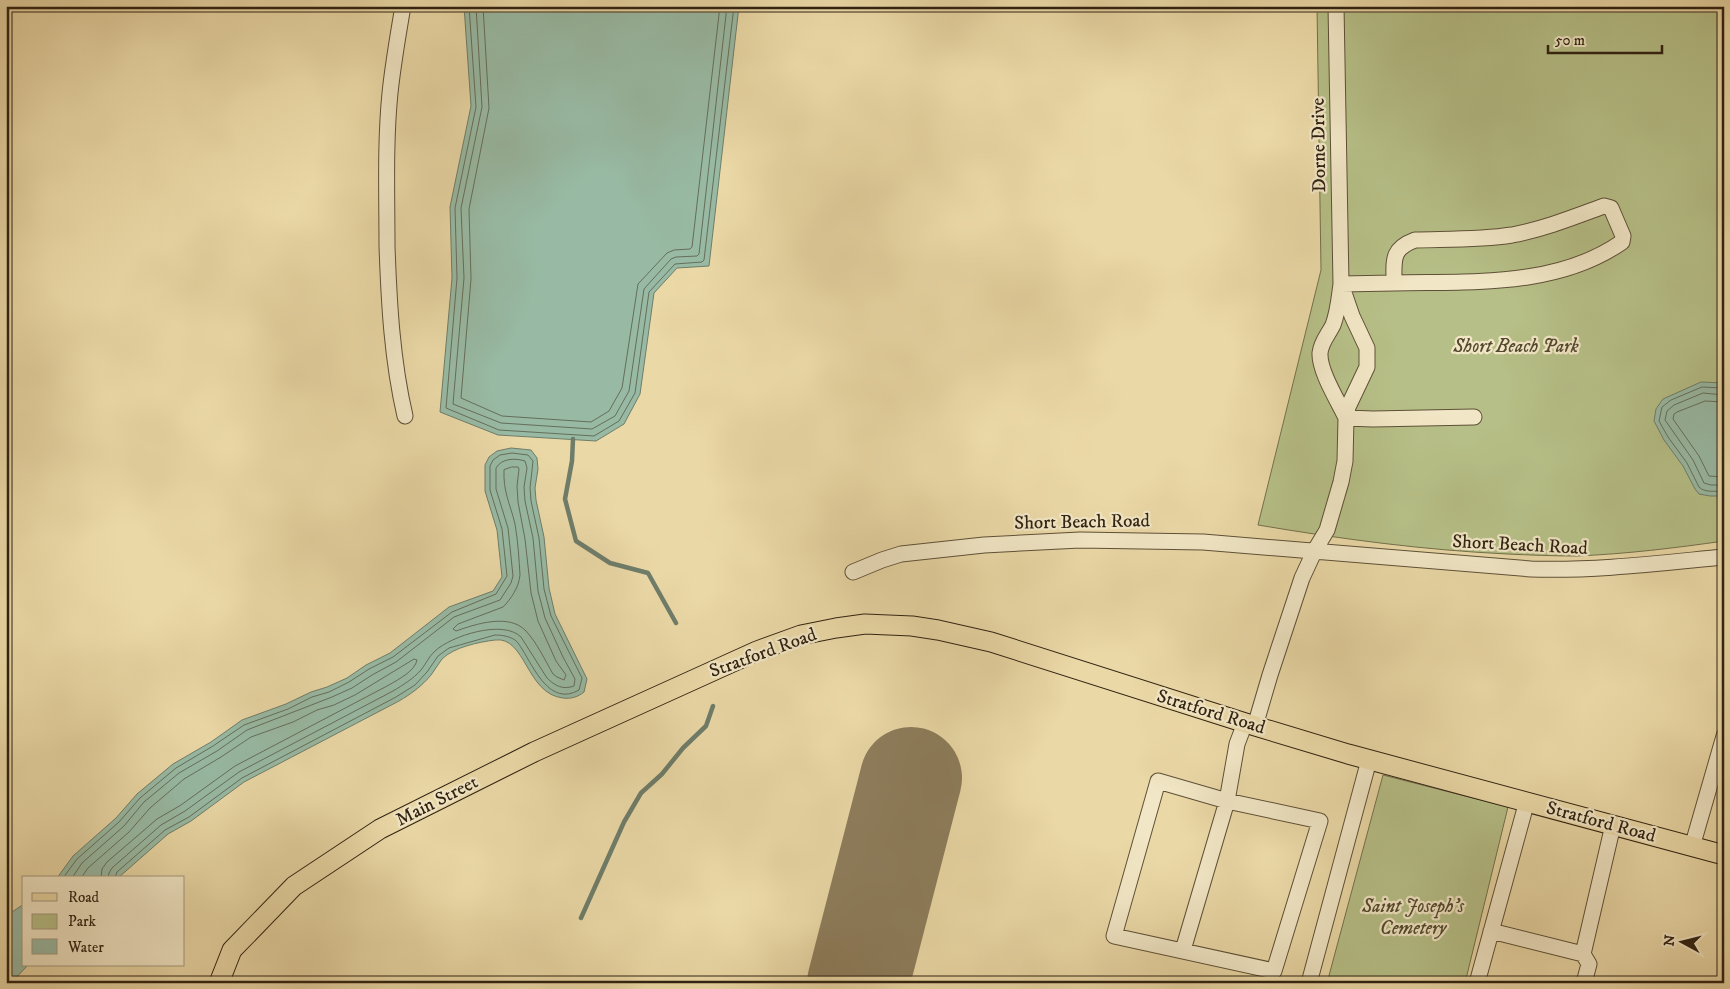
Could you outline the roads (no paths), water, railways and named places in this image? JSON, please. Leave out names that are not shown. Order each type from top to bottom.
[{"type":"main road","name":"Stratford Road","points":[[700,676],[757,651],[800,635],[836,628],[865,624],[912,626],[938,630],[991,642],[1250,725],[1369,760],[1724,855]]},
{"type":"main road","name":"Main Street","points":[[219,983],[232,950],[294,886],[380,829],[534,752],[700,676]]},
{"type":"street","points":[[403,6],[390,94],[387,215],[388,288],[391,329],[405,416]]},
{"type":"street","name":"Dorne Drive","points":[[1336,6],[1342,284],[1338,309],[1321,347],[1320,360],[1346,418]]},
{"type":"street","points":[[1342,284],[1394,283],[1464,281],[1530,277],[1590,261],[1622,242],[1624,236],[1611,208],[1604,206],[1558,223],[1512,235],[1490,238],[1415,240],[1405,244],[1395,255],[1394,283]]},
{"type":"street","name":"Dorne Drive","points":[[1315,550],[1327,530],[1341,482],[1345,461],[1346,418],[1351,398],[1365,373],[1368,356],[1366,343],[1352,316],[1342,284]]},
{"type":"street","points":[[1346,418],[1474,417]]},
{"type":"street","name":"Short Beach Road","points":[[853,572],[901,554],[984,545],[1080,540],[1203,542],[1557,570],[1592,569],[1724,557]]},
{"type":"street","points":[[1183,950],[1227,800],[1237,744],[1250,725],[1302,578],[1315,550]]},
{"type":"street","points":[[1692,847],[1724,736]]},
{"type":"street","points":[[1309,983],[1369,760]]},
{"type":"street","points":[[1158,781],[1227,800],[1320,821],[1274,972],[1114,936],[1158,781]]},
{"type":"street","points":[[1477,983],[1527,801]]},
{"type":"street","points":[[1584,983],[1589,964],[1583,954],[1613,825]]},
{"type":"street","points":[[1491,932],[1583,954]]},
{"type":"water","points":[[464,6],[739,6],[709,266],[677,268],[654,293],[640,394],[624,424],[596,441],[498,435],[440,412],[452,278],[450,207],[471,106]]},
{"type":"water","points":[[1701,382],[1724,383],[1724,496],[1699,494],[1654,421],[1656,409],[1663,399]]},
{"type":"water","points":[[511,448],[531,450],[537,458],[536,500],[544,537],[549,588],[555,614],[587,679],[584,692],[569,698],[551,694],[541,687],[514,647],[505,641],[495,640],[460,648],[442,659],[428,679],[408,696],[244,782],[191,821],[168,834],[120,876],[58,876],[73,856],[116,818],[137,794],[173,764],[211,742],[242,720],[347,678],[366,665],[390,653],[449,607],[493,591],[502,577],[497,530],[485,491],[485,465],[489,457],[497,451]]},
{"type":"water","points":[[22,905],[22,966],[27,966],[11,983],[6,983],[6,916]]},
{"type":"waterway","points":[[573,439],[572,461],[565,499],[576,541],[610,563],[648,573],[676,623]]},
{"type":"waterway","points":[[581,918],[624,822],[641,793],[662,774],[683,748],[706,726],[713,706]]},
{"type":"park label","name":"Short Beach Park","points":[[1516,346]]},
{"type":"park label","name":"Saint Joseph's Cemetery","points":[[1413,917]]}]
